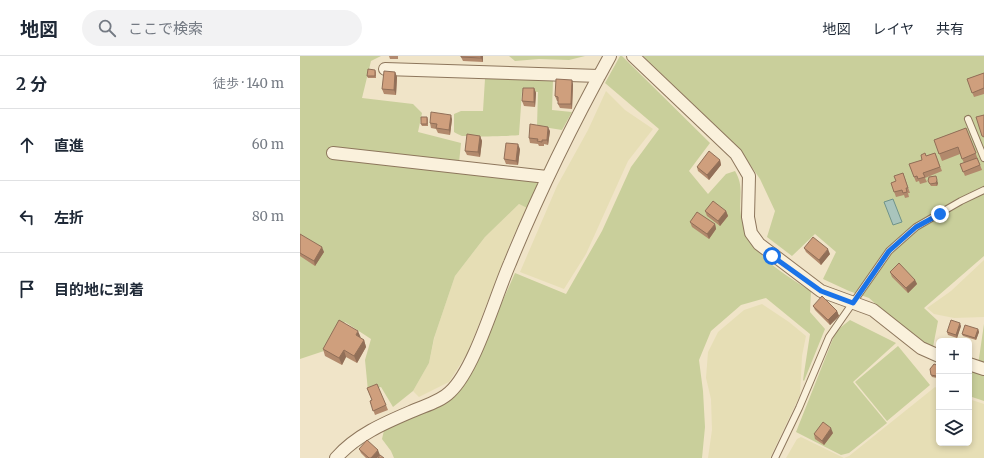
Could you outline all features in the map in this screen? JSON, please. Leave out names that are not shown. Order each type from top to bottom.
[{"type":"street","points":[[336,458],[376,427],[439,400],[450,392],[462,377],[474,354],[509,264],[547,177],[610,56]]},
{"type":"street","points":[[633,56],[736,154],[745,166],[750,176],[748,217],[751,233],[758,244],[821,291],[873,310],[921,348],[936,355]]},
{"type":"street","points":[[386,70],[599,76]]},
{"type":"street","points":[[334,153],[547,177]]},
{"type":"street","points":[[972,365],[984,368]]},
{"type":"lane","points":[[968,119],[984,158]]},
{"type":"lane","points":[[775,458],[799,408],[829,337],[889,251],[904,236],[961,201],[984,190]]},
{"type":"shaded area","points":[[606,91],[625,110],[653,129],[628,161],[586,254],[564,289],[520,272],[557,186],[588,130]]},
{"type":"shaded area","points":[[519,204],[527,208],[512,239],[468,352],[449,382],[419,397],[413,391],[429,363],[435,335],[455,276],[485,237]]},
{"type":"shaded area","points":[[984,260],[984,317],[954,318],[934,314],[927,308],[951,291]]},
{"type":"shaded area","points":[[762,304],[789,322],[806,336],[802,356],[800,395],[770,458],[708,458],[712,430],[711,399],[706,378],[708,352],[718,332],[744,310]]},
{"type":"shaded area","points":[[935,387],[936,446],[972,446],[972,400],[984,404],[984,458],[844,458],[849,456]]},
{"type":"shaded area","points":[[801,437],[844,458],[786,458],[797,439]]},
{"type":"green space","points":[[300,56],[381,56],[371,61],[362,98],[413,104],[422,113],[418,132],[461,143],[458,173],[540,180],[527,208],[519,204],[485,237],[455,276],[434,338],[429,363],[413,391],[393,407],[381,387],[368,391],[365,360],[371,339],[345,322],[324,351],[300,359]]},
{"type":"green space","points":[[509,56],[585,56],[569,60],[539,59],[515,61]]},
{"type":"green space","points":[[620,56],[622,56],[710,143],[689,171],[708,194],[726,174],[735,171],[741,188],[741,216],[750,241],[767,261],[811,291],[810,312],[825,329],[804,381],[810,334],[766,298],[741,305],[711,331],[699,360],[703,391],[705,427],[702,458],[394,458],[391,451],[382,439],[385,426],[452,396],[468,378],[515,273],[566,294],[602,231],[631,167],[659,129],[605,83]]},
{"type":"green space","points":[[643,56],[984,56],[984,256],[924,308],[938,321],[933,347],[922,345],[869,298],[823,279],[836,252],[815,234],[792,256],[767,237],[775,211],[760,179],[738,147]]},
{"type":"green space","points":[[502,78],[553,81],[552,110],[572,112],[562,130],[537,126],[538,92],[522,91],[519,135],[461,136],[454,132],[454,114],[461,111],[483,111],[485,79]]},
{"type":"green space","points":[[850,320],[896,343],[853,382],[887,423],[849,453],[841,455],[796,432],[836,331]]},
{"type":"green space","points":[[984,324],[984,401],[972,397],[972,371],[977,372]]},
{"type":"green space","points":[[898,346],[930,385],[887,421],[855,382]]},
{"type":"water","points":[[893,199],[902,222],[893,225],[884,202]]},
{"type":"building","points":[[481,56],[481,58],[461,57]]},
{"type":"building","points":[[368,69],[375,70],[375,76],[367,76]]},
{"type":"building","points":[[384,71],[395,72],[394,90],[382,89]]},
{"type":"building","points":[[984,73],[984,88],[972,93],[967,79]]},
{"type":"building","points":[[556,79],[572,80],[571,104],[558,104],[558,97],[555,96]]},
{"type":"building","points":[[523,88],[534,88],[534,102],[522,101]]},
{"type":"building","points":[[431,112],[451,115],[449,130],[436,128],[437,124],[430,123]]},
{"type":"building","points":[[984,115],[984,137],[982,136],[976,117]]},
{"type":"building","points":[[421,117],[427,117],[427,124],[421,124]]},
{"type":"building","points":[[530,124],[548,127],[547,140],[542,140],[542,142],[537,141],[538,139],[529,138]]},
{"type":"building","points":[[966,128],[976,153],[962,159],[958,147],[939,154],[934,140]]},
{"type":"building","points":[[467,134],[480,136],[478,152],[465,151]]},
{"type":"building","points":[[506,143],[518,144],[516,161],[504,159]]},
{"type":"building","points":[[709,151],[720,160],[707,175],[697,167]]},
{"type":"building","points":[[925,153],[926,156],[935,153],[940,167],[923,173],[925,177],[918,179],[917,176],[914,177],[909,164],[922,160],[921,155]]},
{"type":"building","points":[[977,158],[980,165],[963,172],[960,164]]},
{"type":"building","points":[[903,173],[908,188],[906,188],[907,192],[903,193],[902,190],[894,192],[891,183],[896,181],[894,176]]},
{"type":"building","points":[[936,176],[936,183],[930,184],[928,181],[929,177]]},
{"type":"building","points":[[713,201],[726,211],[718,221],[705,211]]},
{"type":"building","points":[[697,212],[715,224],[707,234],[690,222]]},
{"type":"building","points":[[300,234],[322,247],[314,261],[300,253]]},
{"type":"building","points":[[813,237],[828,249],[819,260],[804,248]]},
{"type":"building","points":[[899,263],[915,280],[906,288],[890,272]]},
{"type":"building","points":[[822,296],[837,311],[828,320],[813,306]]},
{"type":"building","points":[[339,320],[358,331],[356,335],[364,340],[354,356],[344,350],[339,358],[323,349]]},
{"type":"building","points":[[951,320],[960,323],[956,335],[947,332]]},
{"type":"building","points":[[965,325],[978,329],[975,338],[962,334]]},
{"type":"building","points":[[934,364],[936,365],[936,376],[931,375],[930,369]]},
{"type":"building","points":[[377,384],[386,405],[373,411],[370,401],[372,400],[367,388]]},
{"type":"building","points":[[823,422],[831,428],[822,441],[814,434]]},
{"type":"building","points":[[367,440],[378,450],[371,458],[359,449]]},
{"type":"route","points":[[772,256],[821,291],[853,303],[889,251],[904,236],[916,227],[940,214]]}]
